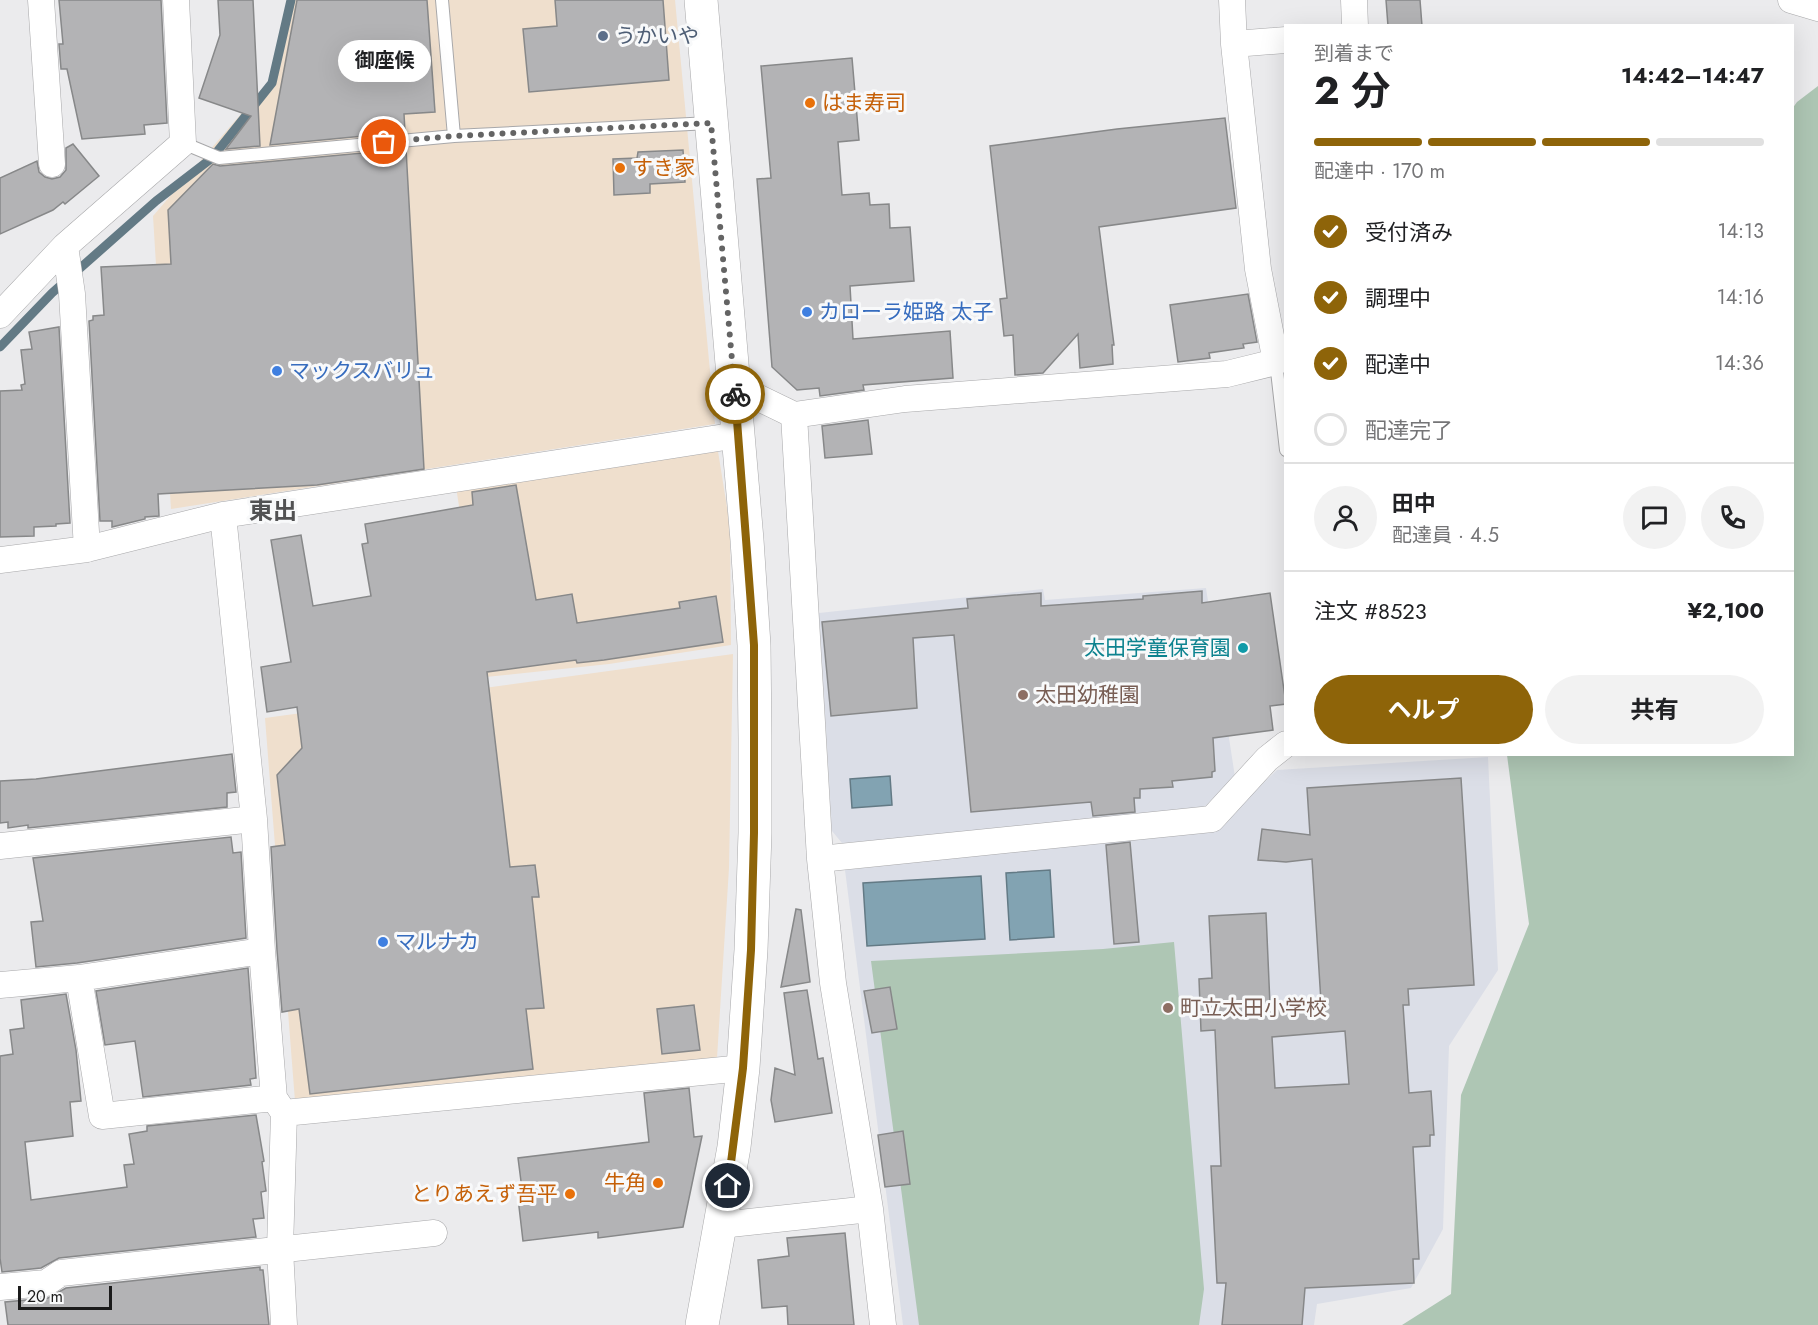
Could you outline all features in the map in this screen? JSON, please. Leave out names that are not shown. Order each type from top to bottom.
[{"type":"highway","points":[[701,0],[754,645],[755,739],[751,950],[743,1068],[734,1147],[702,1325]]},
{"type":"street","points":[[41,0],[52,164]]},
{"type":"street","points":[[0,315],[65,246],[183,143],[176,0]]},
{"type":"street","points":[[734,386],[794,415],[905,399],[1227,374],[1281,361],[1258,269],[1234,44],[1232,0]]},
{"type":"street","points":[[1354,0],[1355,24]]},
{"type":"street","points":[[1791,0],[1818,8]]},
{"type":"street","points":[[1234,44],[1284,40]]},
{"type":"street","points":[[65,246],[72,294],[87,549]]},
{"type":"street","points":[[794,415],[820,860],[833,982],[870,1209],[883,1325]]},
{"type":"street","points":[[0,560],[87,549],[223,515],[738,435]]},
{"type":"street","points":[[223,515],[254,819],[262,951],[279,1106],[280,1249],[284,1325]]},
{"type":"street","points":[[820,860],[1212,819],[1268,759],[1284,746]]},
{"type":"street","points":[[0,846],[254,819]]},
{"type":"street","points":[[0,985],[79,978],[262,951]]},
{"type":"street","points":[[79,978],[102,1116],[279,1106],[743,1068]]},
{"type":"street","points":[[721,1225],[870,1209]]},
{"type":"street","points":[[0,1287],[46,1283],[61,1273],[434,1233]]},
{"type":"lane","points":[[442,0],[454,136]]},
{"type":"lane","points":[[183,143],[219,158],[454,136],[711,123]]},
{"type":"lane","points":[[1281,361],[1284,414]]},
{"type":"shaded area","points":[[293,0],[675,0],[715,424],[171,509],[153,216],[278,71]]},
{"type":"shaded area","points":[[717,445],[730,526],[731,645],[609,664],[486,677],[456,487]]},
{"type":"shaded area","name":"太田幼稚園","points":[[1206,588],[1235,777],[1198,813],[842,843],[832,831],[819,613],[1043,589],[1045,600]]},
{"type":"shaded area","points":[[733,654],[729,868],[717,1058],[295,1101],[265,718]]},
{"type":"shaded area","name":"町立太田小学校","points":[[1488,757],[1498,970],[1449,1046],[1443,1229],[1411,1288],[1317,1304],[1314,1325],[903,1325],[845,870],[1216,829],[1277,770]]},
{"type":"green space","points":[[1818,86],[1818,1325],[1402,1325],[1451,1294],[1461,1095],[1529,924],[1507,756],[1794,756],[1794,106]]},
{"type":"green space","points":[[1174,942],[1204,1289],[1199,1325],[919,1325],[871,961],[1103,949]]},
{"type":"water","points":[[890,776],[892,805],[852,808],[850,779]]},
{"type":"water","points":[[1050,870],[1054,937],[1010,940],[1006,873]]},
{"type":"water","points":[[981,876],[985,939],[867,946],[863,883]]},
{"type":"building","points":[[59,0],[161,0],[167,123],[144,125],[145,134],[82,139],[67,69],[61,69],[59,44],[63,44]]},
{"type":"building","points":[[218,0],[253,0],[260,146],[226,149],[251,116],[199,98],[220,35]]},
{"type":"building","points":[[297,0],[427,0],[435,112],[404,114],[405,132],[270,145]]},
{"type":"building","points":[[555,0],[663,0],[669,80],[529,92],[523,29],[557,26]]},
{"type":"building","points":[[1386,0],[1420,0],[1422,24],[1388,24]]},
{"type":"building","points":[[852,58],[859,140],[838,142],[842,195],[869,193],[870,205],[889,204],[890,228],[910,227],[914,281],[850,286],[853,339],[950,331],[953,378],[863,385],[864,390],[820,396],[819,388],[797,390],[772,367],[757,179],[771,178],[761,66]]},
{"type":"building","points":[[1225,118],[1236,208],[1099,227],[1114,345],[1112,345],[1113,364],[1080,368],[1078,334],[1043,373],[1015,375],[1013,335],[1004,336],[1000,299],[1007,298],[990,146],[1117,129]]},
{"type":"building","points":[[73,144],[99,176],[65,204],[63,202],[53,210],[0,234],[0,178],[37,161],[39,172],[45,177],[52,179],[60,177],[66,170],[66,148]]},
{"type":"building","points":[[406,149],[424,469],[317,485],[158,494],[159,516],[145,517],[145,519],[112,527],[112,521],[100,521],[89,321],[93,320],[93,316],[104,315],[101,267],[171,264],[168,210],[213,164],[220,166]]},
{"type":"building","points":[[683,150],[685,182],[650,184],[650,193],[614,195],[613,159],[637,158],[638,152]]},
{"type":"building","points":[[1248,294],[1257,342],[1243,344],[1244,348],[1209,353],[1210,358],[1178,362],[1170,305]]},
{"type":"building","points":[[59,327],[70,523],[34,527],[34,536],[0,537],[0,391],[22,390],[21,385],[25,384],[21,350],[32,349],[29,332]]},
{"type":"building","points":[[868,420],[872,454],[825,458],[822,426]]},
{"type":"building","points":[[516,485],[536,600],[572,594],[577,623],[680,608],[679,602],[716,596],[723,642],[604,660],[577,663],[576,660],[487,672],[510,867],[535,865],[539,897],[532,897],[544,1008],[526,1009],[533,1069],[310,1094],[299,1009],[282,1012],[277,950],[271,847],[285,845],[277,775],[302,748],[297,707],[267,712],[261,667],[291,662],[271,540],[301,535],[313,606],[371,596],[362,544],[368,543],[365,524],[473,505],[472,492]]},
{"type":"building","name":"太田幼稚園","points":[[1202,591],[1202,603],[1270,593],[1284,704],[1270,706],[1273,730],[1213,738],[1215,771],[1212,772],[1212,777],[1172,781],[1173,787],[1140,789],[1140,798],[1134,798],[1135,812],[1093,816],[1091,802],[971,812],[954,635],[913,638],[917,708],[831,716],[822,622],[968,608],[967,599],[1041,593],[1041,606],[1143,599],[1143,596]]},
{"type":"building","points":[[232,754],[236,792],[227,793],[227,807],[28,828],[28,825],[8,828],[8,822],[0,823],[0,781],[36,779]]},
{"type":"building","points":[[1461,778],[1474,985],[1408,989],[1409,1005],[1403,1005],[1409,1093],[1431,1091],[1434,1135],[1430,1135],[1430,1146],[1413,1147],[1419,1259],[1413,1259],[1414,1283],[1305,1288],[1302,1325],[1222,1325],[1226,1283],[1217,1283],[1211,1166],[1221,1166],[1215,1030],[1201,1031],[1199,979],[1212,978],[1209,916],[1266,913],[1270,1005],[1321,1002],[1312,859],[1286,862],[1258,860],[1262,829],[1310,835],[1307,788]],"holes":[[[1345,1031],[1349,1084],[1275,1088],[1272,1037]]]},
{"type":"building","points":[[231,837],[233,853],[241,852],[246,938],[36,967],[31,922],[43,921],[33,858]]},
{"type":"building","points":[[1130,842],[1139,942],[1114,944],[1106,845]]},
{"type":"building","points":[[796,909],[801,910],[810,982],[781,987]]},
{"type":"building","points":[[248,968],[256,1078],[250,1079],[251,1085],[143,1097],[135,1041],[105,1045],[96,991]]},
{"type":"building","points":[[890,987],[897,1029],[872,1033],[864,991]]},
{"type":"building","points":[[807,990],[818,1059],[823,1058],[832,1113],[775,1122],[771,1100],[775,1068],[795,1075],[784,993]]},
{"type":"building","points":[[66,994],[76,1050],[81,1101],[70,1102],[73,1136],[25,1142],[31,1200],[127,1187],[124,1165],[134,1164],[129,1134],[147,1131],[147,1126],[256,1115],[264,1161],[262,1162],[266,1191],[261,1192],[264,1218],[253,1219],[256,1237],[59,1258],[41,1268],[2,1272],[0,1258],[0,1056],[13,1054],[10,1030],[24,1028],[21,1000]]},
{"type":"building","points":[[694,1005],[700,1050],[662,1054],[657,1009]]},
{"type":"building","points":[[689,1088],[694,1137],[702,1136],[683,1227],[598,1238],[598,1232],[523,1241],[518,1198],[523,1197],[518,1158],[649,1142],[644,1093]]},
{"type":"building","points":[[903,1131],[910,1184],[885,1187],[878,1135]]},
{"type":"building","points":[[845,1233],[854,1325],[788,1325],[787,1306],[762,1308],[758,1260],[789,1256],[787,1238]]},
{"type":"building","points":[[260,1267],[260,1270],[263,1270],[269,1325],[8,1325],[5,1302],[48,1298],[66,1288]]},
{"type":"waterway","points":[[0,347],[52,293],[156,201],[212,158],[272,83],[291,0]]},
{"type":"way so far","points":[[384,142],[454,136],[711,123],[735,394]]},
{"type":"place","name":"うかいや","points":[[603,36]]},
{"type":"place","name":"はま寿司","points":[[810,103]]},
{"type":"place","name":"御座候","points":[[384,142]]},
{"type":"place","name":"すき家","points":[[620,168]]},
{"type":"place","name":"カローラ姫路 太子","points":[[807,312]]},
{"type":"place","name":"マックスバリュ","points":[[277,371]]},
{"type":"place","name":"太田学童保育園","points":[[1243,648]]},
{"type":"place","name":"太田幼稚園","points":[[1023,695]]},
{"type":"place","name":"マルナカ","points":[[383,942]]},
{"type":"place","name":"町立太田小学校","points":[[1168,1008]]},
{"type":"place","name":"牛角","points":[[658,1183]]},
{"type":"place","name":"とりあえず吾平","points":[[570,1194]]},
{"type":"district","name":"東出","points":[[273,510]]},
{"type":"route","points":[[728,1186],[743,1068],[751,950],[755,739],[754,645],[735,394]]}]
